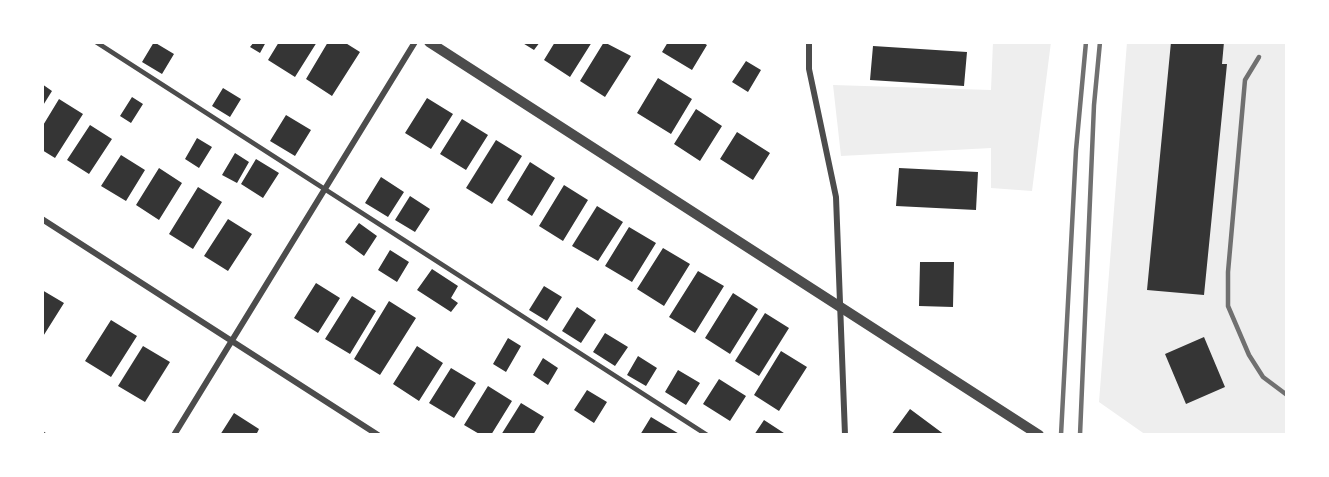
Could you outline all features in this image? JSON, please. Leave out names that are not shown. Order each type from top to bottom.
[{"type":"street","points":[[174,435],[415,42]]},
{"type":"street","points":[[429,42],[1039,435]]},
{"type":"street","points":[[809,42],[809,69],[836,197],[842,306],[844,435]]},
{"type":"street","points":[[42,219],[378,435]]},
{"type":"lane","points":[[96,42],[707,435]]},
{"type":"shaded area","points":[[993,42],[1051,42],[1032,191],[991,188],[991,148],[841,156],[833,85],[991,90]]},
{"type":"shaded area","points":[[1127,42],[1287,42],[1287,435],[1146,435],[1099,402]]},
{"type":"building","points":[[154,42],[174,54],[162,74],[142,62]]},
{"type":"building","points":[[254,42],[266,42],[260,53],[250,47]]},
{"type":"building","points":[[279,42],[317,42],[295,77],[268,60]]},
{"type":"building","points":[[328,42],[344,42],[360,52],[332,96],[306,79]]},
{"type":"building","points":[[521,42],[540,42],[534,50]]},
{"type":"building","points":[[555,42],[592,42],[570,77],[544,60]]},
{"type":"building","points":[[604,42],[631,56],[605,97],[580,81]]},
{"type":"building","points":[[668,42],[702,42],[707,45],[692,70],[662,52]]},
{"type":"building","points":[[1171,42],[1224,42],[1222,64],[1227,64],[1204,295],[1147,290]]},
{"type":"building","points":[[873,46],[967,52],[964,86],[870,80]]},
{"type":"building","points":[[746,61],[761,70],[748,92],[732,82]]},
{"type":"building","points":[[658,78],[692,99],[671,134],[637,113]]},
{"type":"building","points":[[42,84],[52,91],[42,107]]},
{"type":"building","points":[[223,88],[241,99],[230,117],[212,106]]},
{"type":"building","points":[[132,97],[143,104],[131,123],[120,116]]},
{"type":"building","points":[[427,98],[453,114],[431,149],[405,133]]},
{"type":"building","points":[[59,99],[83,114],[55,158],[42,150],[42,127]]},
{"type":"building","points":[[696,109],[722,126],[700,161],[674,144]]},
{"type":"building","points":[[286,115],[311,130],[295,156],[270,141]]},
{"type":"building","points":[[462,119],[488,135],[466,170],[440,154]]},
{"type":"building","points":[[90,125],[112,139],[89,174],[67,160]]},
{"type":"building","points":[[737,132],[770,153],[753,180],[720,159]]},
{"type":"building","points":[[197,138],[212,147],[199,168],[185,159]]},
{"type":"building","points":[[496,140],[522,156],[492,204],[466,188]]},
{"type":"building","points":[[235,153],[249,162],[237,183],[222,175]]},
{"type":"building","points":[[121,155],[145,170],[126,201],[101,186]]},
{"type":"building","points":[[256,159],[279,173],[263,198],[241,184]]},
{"type":"building","points":[[530,162],[555,178],[532,216],[507,200]]},
{"type":"building","points":[[159,168],[182,183],[159,220],[136,205]]},
{"type":"building","points":[[899,168],[978,172],[976,210],[896,206]]},
{"type":"building","points":[[381,177],[404,192],[388,217],[365,203]]},
{"type":"building","points":[[564,185],[588,200],[563,241],[539,226]]},
{"type":"building","points":[[198,187],[222,202],[193,249],[169,234]]},
{"type":"building","points":[[410,196],[430,209],[415,232],[395,220]]},
{"type":"building","points":[[597,206],[623,222],[598,261],[572,246]]},
{"type":"building","points":[[228,219],[252,234],[228,271],[204,256]]},
{"type":"building","points":[[359,223],[377,236],[364,256],[345,242]]},
{"type":"building","points":[[629,227],[656,243],[632,282],[605,266]]},
{"type":"building","points":[[663,248],[690,264],[664,306],[637,289]]},
{"type":"building","points":[[390,250],[409,262],[397,282],[378,270]]},
{"type":"building","points":[[920,262],[954,262],[953,307],[919,306]]},
{"type":"building","points":[[432,269],[458,286],[451,298],[458,303],[451,312],[417,290]]},
{"type":"building","points":[[698,271],[724,286],[695,333],[669,317]]},
{"type":"building","points":[[316,283],[340,298],[318,333],[294,318]]},
{"type":"building","points":[[544,286],[562,297],[547,321],[529,310]]},
{"type":"building","points":[[42,290],[64,303],[42,338]]},
{"type":"building","points":[[733,293],[758,309],[730,354],[705,338]]},
{"type":"building","points":[[352,296],[376,311],[350,354],[325,339]]},
{"type":"building","points":[[389,301],[416,318],[380,375],[354,359]]},
{"type":"building","points":[[577,307],[596,320],[581,343],[562,331]]},
{"type":"building","points":[[765,313],[789,328],[759,376],[735,361]]},
{"type":"building","points":[[111,320],[137,336],[111,377],[85,361]]},
{"type":"building","points":[[605,333],[628,347],[615,366],[593,352]]},
{"type":"building","points":[[1204,337],[1225,387],[1186,404],[1165,354]]},
{"type":"building","points":[[508,338],[521,346],[506,372],[493,364]]},
{"type":"building","points":[[143,346],[170,362],[145,402],[118,386]]},
{"type":"building","points":[[417,346],[443,363],[419,401],[393,384]]},
{"type":"building","points":[[781,351],[807,367],[779,411],[754,395]]},
{"type":"building","points":[[638,356],[657,368],[646,386],[627,375]]},
{"type":"building","points":[[543,358],[558,368],[548,385],[533,375]]},
{"type":"building","points":[[451,368],[476,383],[454,418],[429,403]]},
{"type":"building","points":[[678,370],[700,383],[686,405],[665,392]]},
{"type":"building","points":[[719,379],[746,396],[730,421],[703,404]]},
{"type":"building","points":[[488,386],[512,401],[491,435],[481,435],[464,425]]},
{"type":"building","points":[[587,390],[607,402],[594,423],[574,410]]},
{"type":"building","points":[[521,403],[544,417],[533,435],[501,435]]},
{"type":"building","points":[[910,409],[945,435],[891,435]]},
{"type":"building","points":[[234,413],[259,429],[256,435],[220,435]]},
{"type":"building","points":[[651,417],[681,435],[640,435]]},
{"type":"building","points":[[764,420],[787,435],[754,435]]},
{"type":"railway","points":[[1061,435],[1076,150],[1086,42]]},
{"type":"railway","points":[[1080,435],[1094,105],[1100,42]]},
{"type":"railway","points":[[1259,57],[1245,80],[1228,272],[1228,306],[1249,355],[1263,377],[1287,395]]}]
